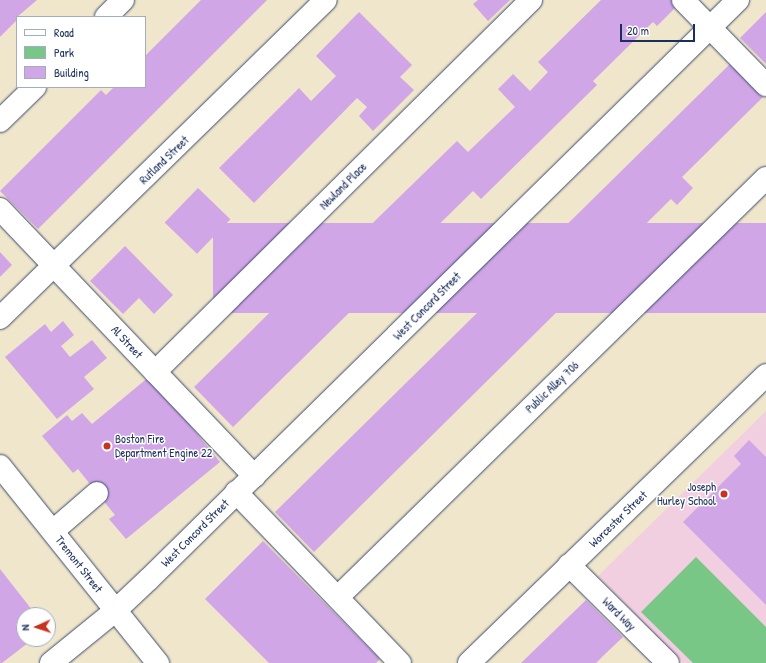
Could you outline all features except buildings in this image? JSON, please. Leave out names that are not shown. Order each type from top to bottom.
[{"type":"street","points":[[107,16],[123,0]]},
{"type":"street","name":"Rutland Street","points":[[0,318],[326,0]]},
{"type":"street","name":"Newland Place","points":[[155,372],[531,0]]},
{"type":"street","points":[[683,0],[766,84]]},
{"type":"street","name":"West Concord Street","points":[[51,663],[115,611],[738,0]]},
{"type":"street","points":[[0,121],[34,88]]},
{"type":"street","name":"Public Alley 706","points":[[338,597],[766,178]]},
{"type":"street","name":"Al Street","points":[[0,209],[56,265],[254,476]]},
{"type":"street","name":"Worcester Street","points":[[469,663],[766,374]]},
{"type":"street","name":"Tremont Street","points":[[0,466],[158,663]]},
{"type":"street","points":[[236,492],[400,663]]},
{"type":"street","points":[[53,531],[97,493]]},
{"type":"street","name":"Ward Way","points":[[569,565],[668,663]]},
{"type":"shaded area","name":"Joseph Hurley School","points":[[766,411],[766,663],[683,663],[598,576]]},
{"type":"green space","points":[[696,557],[766,627],[766,663],[693,663],[641,612]]},
{"type":"place","name":"Boston Fire Department Engine 22","points":[[107,446]]},
{"type":"place","name":"Joseph Hurley School","points":[[724,494]]}]
